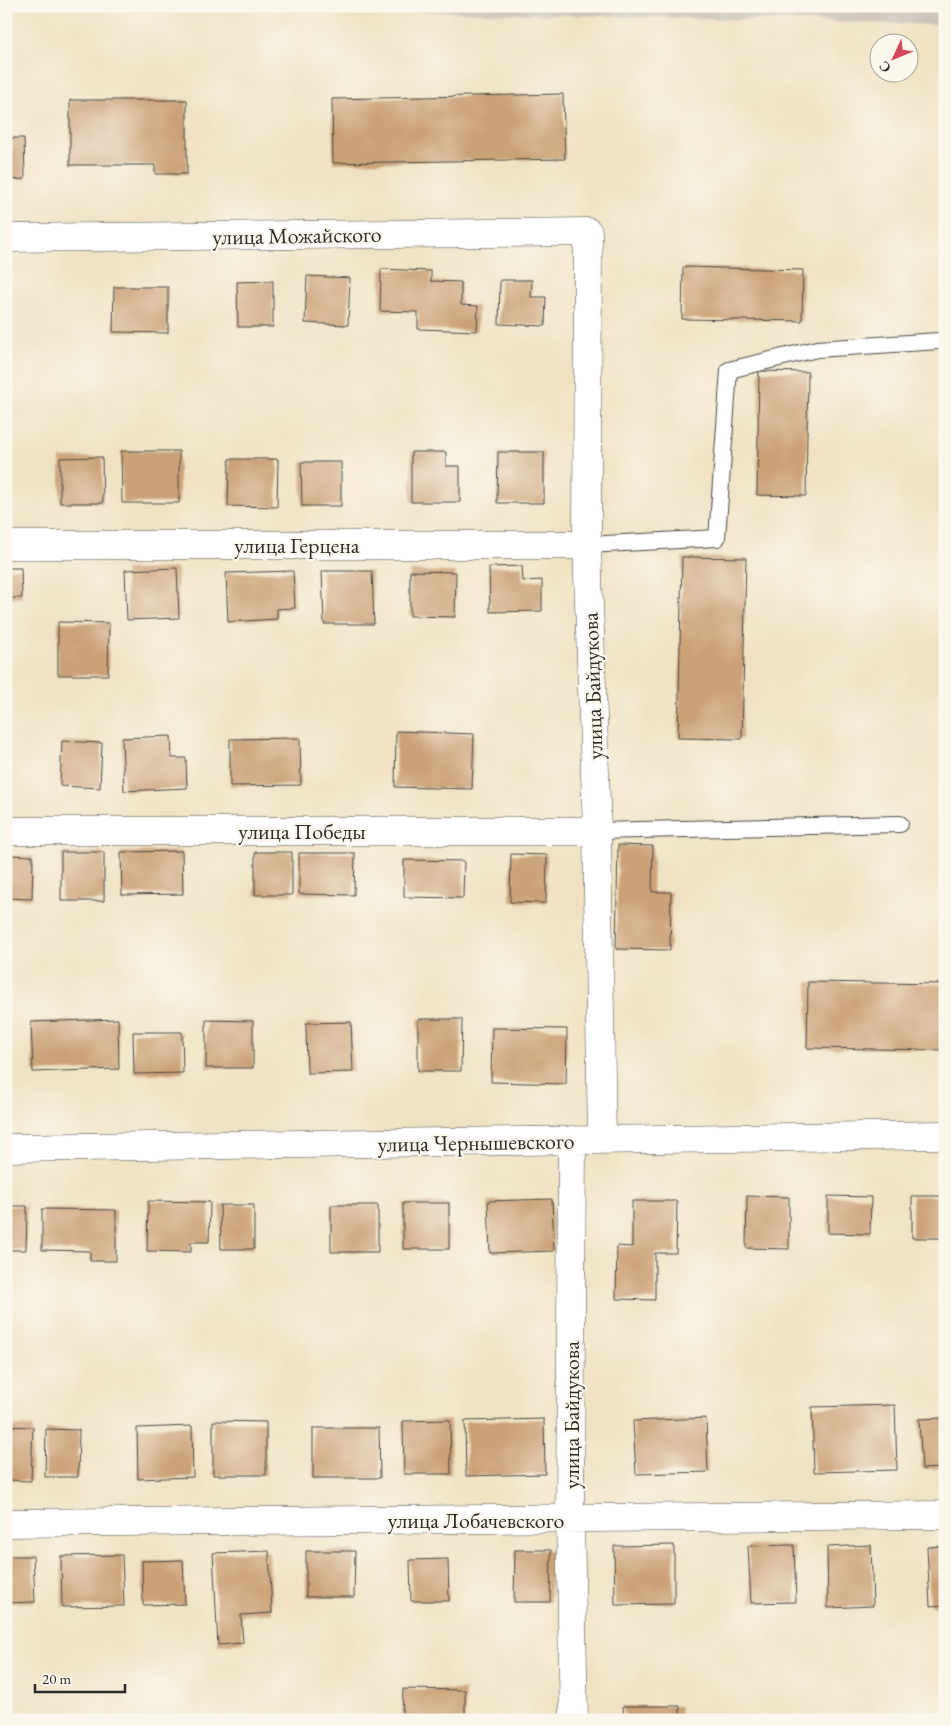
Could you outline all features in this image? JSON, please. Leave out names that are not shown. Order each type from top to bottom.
[{"type":"street","name":"улица Можайского","points":[[6,238],[588,232]]},
{"type":"street","name":"улица Байдукова","points":[[588,232],[587,545],[597,830],[602,1140]]},
{"type":"street","name":"улица Герцена","points":[[6,545],[587,545]]},
{"type":"street","name":"улица Победы","points":[[6,831],[597,830]]},
{"type":"street","name":"улица Чернышевского","points":[[6,1148],[945,1135]]},
{"type":"street","name":"улица Байдукова","points":[[572,1140],[570,1520],[574,1720]]},
{"type":"street","name":"улица Лобачевского","points":[[6,1523],[570,1520],[945,1515]]},
{"type":"lane","points":[[587,545],[718,538],[729,370],[817,349],[939,342],[945,338]]},
{"type":"lane","points":[[597,830],[900,824]]},
{"type":"shaded area","points":[[222,6],[945,6],[945,25]]},
{"type":"building","points":[[563,94],[565,159],[333,163],[332,99]]},
{"type":"building","points":[[70,100],[187,100],[187,174],[155,174],[155,165],[70,165]]},
{"type":"building","points":[[6,138],[24,138],[25,179],[6,180]]},
{"type":"building","points":[[683,267],[803,270],[802,321],[682,319]]},
{"type":"building","points":[[381,269],[431,271],[431,281],[461,282],[461,305],[478,306],[477,331],[418,329],[418,312],[380,311]]},
{"type":"building","points":[[307,276],[350,278],[348,325],[305,323]]},
{"type":"building","points":[[500,280],[532,280],[531,297],[546,297],[545,326],[499,324]]},
{"type":"building","points":[[273,281],[273,327],[238,327],[237,282]]},
{"type":"building","points":[[114,287],[168,287],[168,333],[113,332]]},
{"type":"building","points":[[759,371],[808,372],[806,496],[757,495]]},
{"type":"building","points":[[121,451],[179,451],[179,503],[122,503]]},
{"type":"building","points":[[411,452],[446,452],[446,466],[460,466],[460,502],[411,502]]},
{"type":"building","points":[[498,452],[544,452],[544,503],[497,503]]},
{"type":"building","points":[[102,457],[103,503],[60,503],[60,458]]},
{"type":"building","points":[[229,459],[278,459],[277,507],[228,506]]},
{"type":"building","points":[[301,462],[341,462],[341,506],[302,506]]},
{"type":"building","points":[[682,557],[746,558],[742,739],[678,738]]},
{"type":"building","points":[[522,566],[523,581],[542,580],[542,611],[490,612],[489,567]]},
{"type":"building","points":[[6,568],[21,568],[22,598],[6,598]]},
{"type":"building","points":[[177,568],[179,618],[127,620],[125,570]]},
{"type":"building","points":[[293,571],[295,608],[277,609],[277,619],[228,622],[226,573]]},
{"type":"building","points":[[322,571],[372,571],[374,624],[324,624]]},
{"type":"building","points":[[410,571],[456,572],[455,617],[410,616]]},
{"type":"building","points":[[58,622],[109,623],[108,675],[58,675]]},
{"type":"building","points":[[396,731],[474,734],[472,789],[395,787]]},
{"type":"building","points":[[171,736],[172,758],[186,758],[187,788],[124,791],[122,738]]},
{"type":"building","points":[[300,738],[301,785],[230,786],[230,739]]},
{"type":"building","points":[[62,741],[102,743],[100,788],[60,786]]},
{"type":"building","points":[[618,845],[653,846],[652,892],[671,892],[670,950],[616,949]]},
{"type":"building","points":[[182,851],[183,894],[122,895],[121,852]]},
{"type":"building","points":[[61,852],[104,852],[104,901],[61,901]]},
{"type":"building","points":[[255,852],[292,852],[292,895],[255,895]]},
{"type":"building","points":[[299,853],[355,853],[354,895],[299,894]]},
{"type":"building","points":[[511,854],[547,855],[546,903],[510,902]]},
{"type":"building","points":[[8,855],[33,856],[32,899],[6,898]]},
{"type":"building","points":[[404,860],[464,861],[463,898],[404,897]]},
{"type":"building","points":[[808,982],[945,984],[945,1050],[807,1048]]},
{"type":"building","points":[[118,1019],[119,1069],[33,1072],[31,1022]]},
{"type":"building","points":[[418,1019],[462,1019],[461,1071],[418,1071]]},
{"type":"building","points":[[206,1020],[253,1021],[253,1068],[206,1068]]},
{"type":"building","points":[[351,1022],[353,1072],[307,1073],[306,1023]]},
{"type":"building","points":[[492,1028],[567,1029],[566,1084],[491,1082]]},
{"type":"building","points":[[133,1032],[182,1032],[183,1073],[134,1074]]},
{"type":"building","points":[[747,1196],[789,1197],[789,1249],[746,1248]]},
{"type":"building","points":[[828,1196],[871,1197],[870,1234],[828,1233]]},
{"type":"building","points":[[912,1196],[945,1196],[945,1238],[912,1238]]},
{"type":"building","points":[[552,1199],[554,1251],[490,1253],[488,1201]]},
{"type":"building","points":[[148,1201],[210,1202],[209,1242],[191,1242],[191,1252],[147,1251]]},
{"type":"building","points":[[632,1201],[677,1201],[676,1253],[655,1253],[655,1300],[616,1299],[617,1246],[632,1247]]},
{"type":"building","points":[[403,1203],[449,1203],[449,1249],[403,1249]]},
{"type":"building","points":[[220,1205],[254,1205],[254,1249],[221,1249]]},
{"type":"building","points":[[331,1205],[378,1205],[378,1252],[331,1252]]},
{"type":"building","points":[[6,1206],[27,1206],[26,1250],[6,1250]]},
{"type":"building","points":[[42,1209],[116,1210],[116,1261],[90,1261],[90,1251],[42,1250]]},
{"type":"building","points":[[895,1405],[897,1470],[814,1472],[812,1407]]},
{"type":"building","points":[[706,1418],[708,1472],[636,1474],[633,1421]]},
{"type":"building","points":[[945,1418],[945,1468],[922,1469],[919,1419]]},
{"type":"building","points":[[544,1419],[545,1474],[466,1476],[465,1421]]},
{"type":"building","points":[[450,1420],[451,1474],[404,1474],[403,1421]]},
{"type":"building","points":[[213,1421],[266,1422],[266,1475],[213,1475]]},
{"type":"building","points":[[6,1426],[33,1427],[31,1481],[6,1480]]},
{"type":"building","points":[[192,1426],[193,1477],[138,1479],[137,1428]]},
{"type":"building","points":[[313,1428],[379,1428],[380,1478],[313,1478]]},
{"type":"building","points":[[46,1429],[79,1430],[78,1477],[45,1477]]},
{"type":"building","points":[[674,1545],[674,1604],[615,1605],[614,1546]]},
{"type":"building","points":[[794,1545],[796,1602],[751,1603],[748,1546]]},
{"type":"building","points":[[871,1545],[873,1606],[828,1608],[827,1547]]},
{"type":"building","points":[[945,1546],[945,1605],[930,1606],[927,1547]]},
{"type":"building","points":[[515,1550],[551,1550],[550,1602],[514,1602]]},
{"type":"building","points":[[269,1551],[272,1613],[241,1615],[243,1643],[218,1645],[213,1553]]},
{"type":"building","points":[[306,1551],[355,1551],[354,1597],[306,1597]]},
{"type":"building","points":[[122,1555],[124,1606],[62,1607],[61,1556]]},
{"type":"building","points":[[6,1556],[33,1556],[35,1602],[6,1603]]},
{"type":"building","points":[[448,1559],[449,1601],[411,1601],[410,1560]]},
{"type":"building","points":[[183,1560],[185,1604],[143,1605],[142,1561]]},
{"type":"building","points":[[403,1689],[465,1690],[465,1720],[402,1720]]},
{"type":"building","points":[[623,1706],[680,1706],[680,1720],[624,1720]]}]
